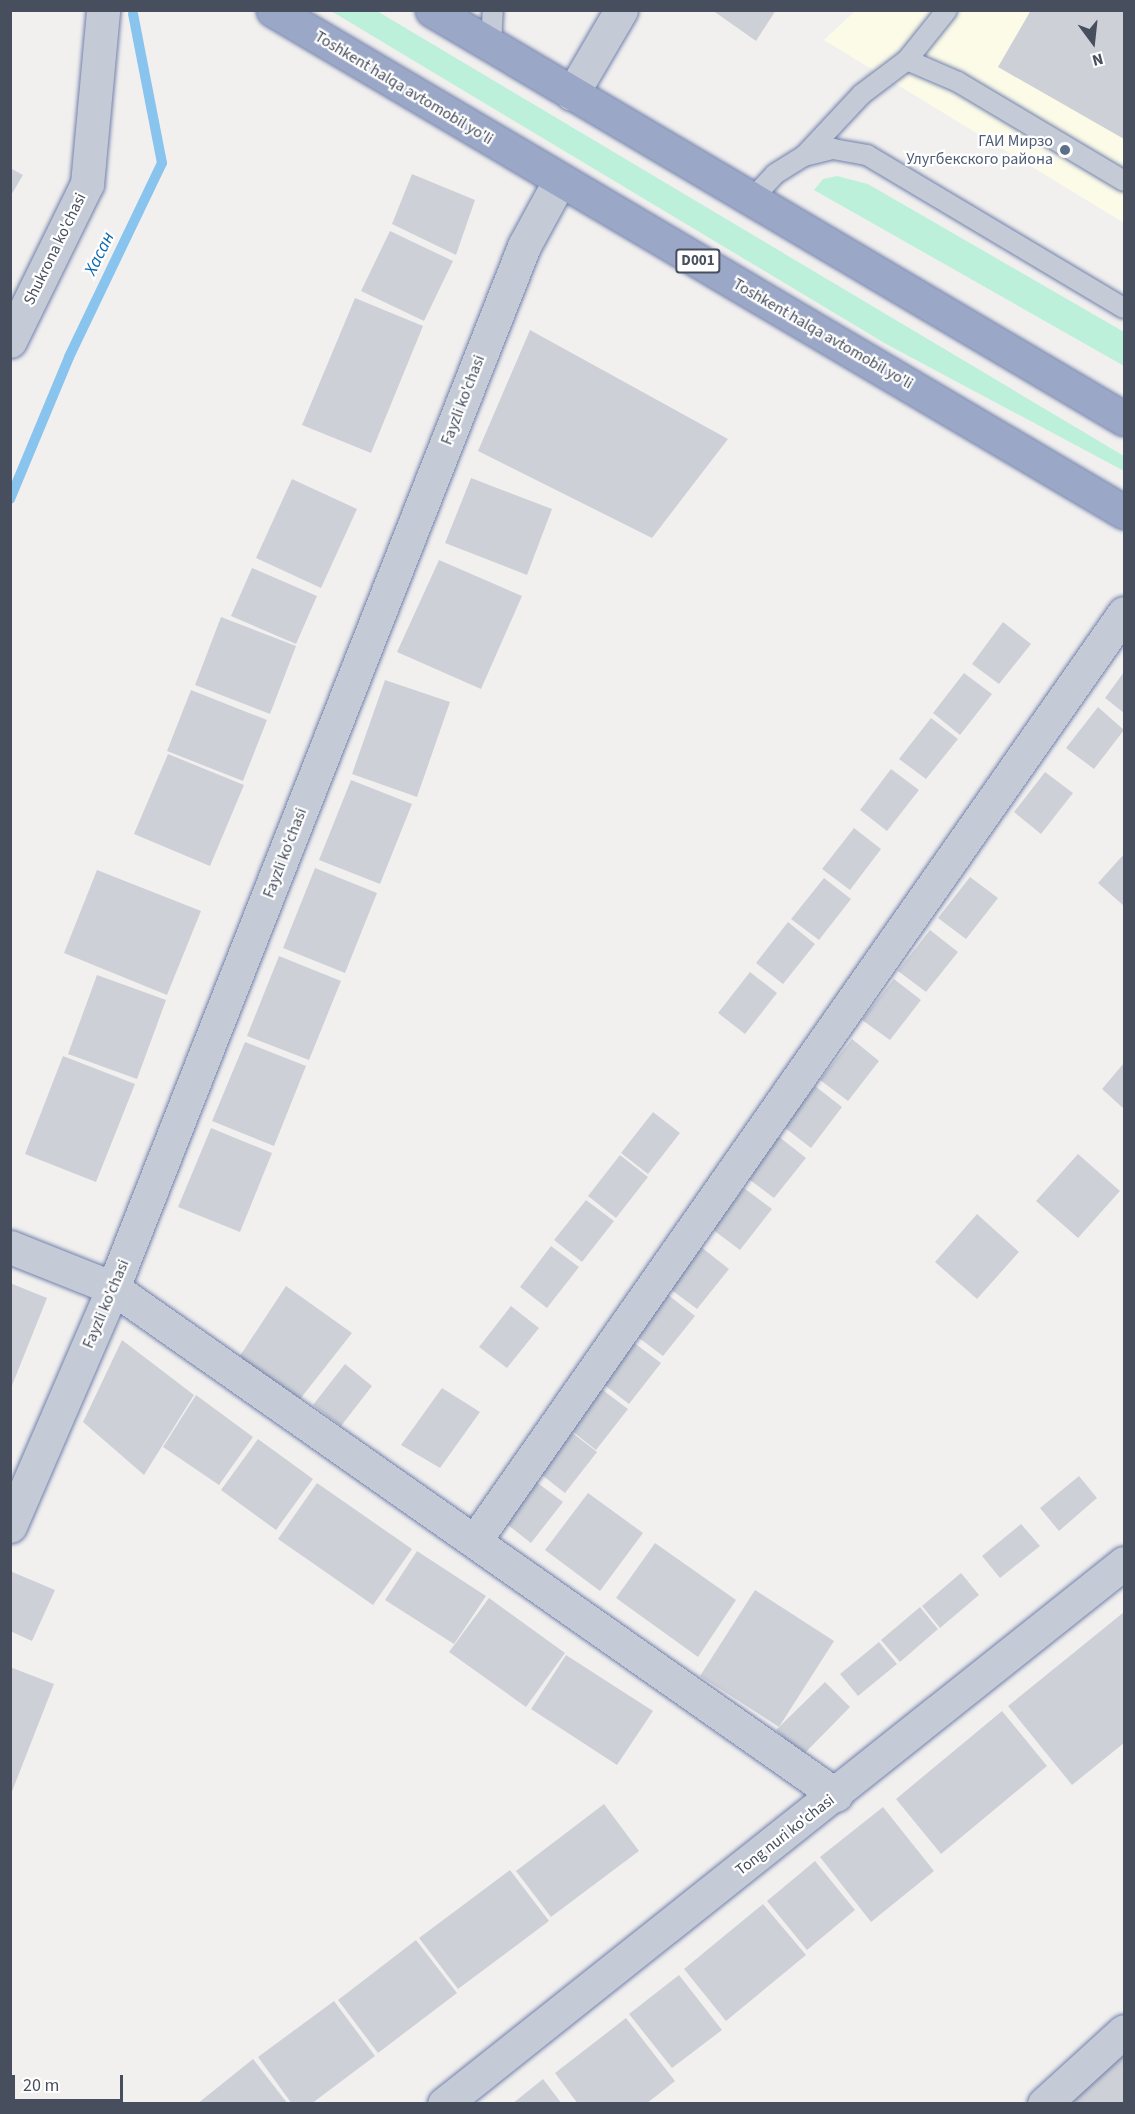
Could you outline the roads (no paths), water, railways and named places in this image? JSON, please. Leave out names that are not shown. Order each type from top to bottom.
[{"type":"highway","name":"Toshkent halqa avtomobil yo'li","points":[[273,10],[1125,512]]},
{"type":"highway","points":[[432,10],[1125,419]]},
{"type":"street","name":"Shukrona ko'chasi","points":[[10,341],[87,184],[103,10]]},
{"type":"street","points":[[572,94],[621,10]]},
{"type":"street","name":"Fayzli ko'chasi","points":[[10,1526],[113,1288],[519,257],[560,180]]},
{"type":"street","points":[[476,1539],[1125,613]]},
{"type":"street","points":[[10,1247],[113,1288],[476,1539],[836,1795]]},
{"type":"street","name":"Tong nuri ko'chasi","points":[[444,2103],[836,1795],[1125,1563]]},
{"type":"street","points":[[1044,2103],[1125,2031]]},
{"type":"lane","points":[[490,44],[493,10]]},
{"type":"lane","points":[[751,200],[775,174],[804,156],[862,94],[907,60],[947,10]]},
{"type":"lane","points":[[907,60],[958,82],[1125,181]]},
{"type":"lane","points":[[804,156],[833,149],[867,155],[1125,308]]},
{"type":"waterway","name":"Хасан","points":[[10,499],[69,357],[162,163],[133,14]]},
{"type":"place","name":"ГАИ Мирзо Улугбекского района","points":[[1065,150]]}]
